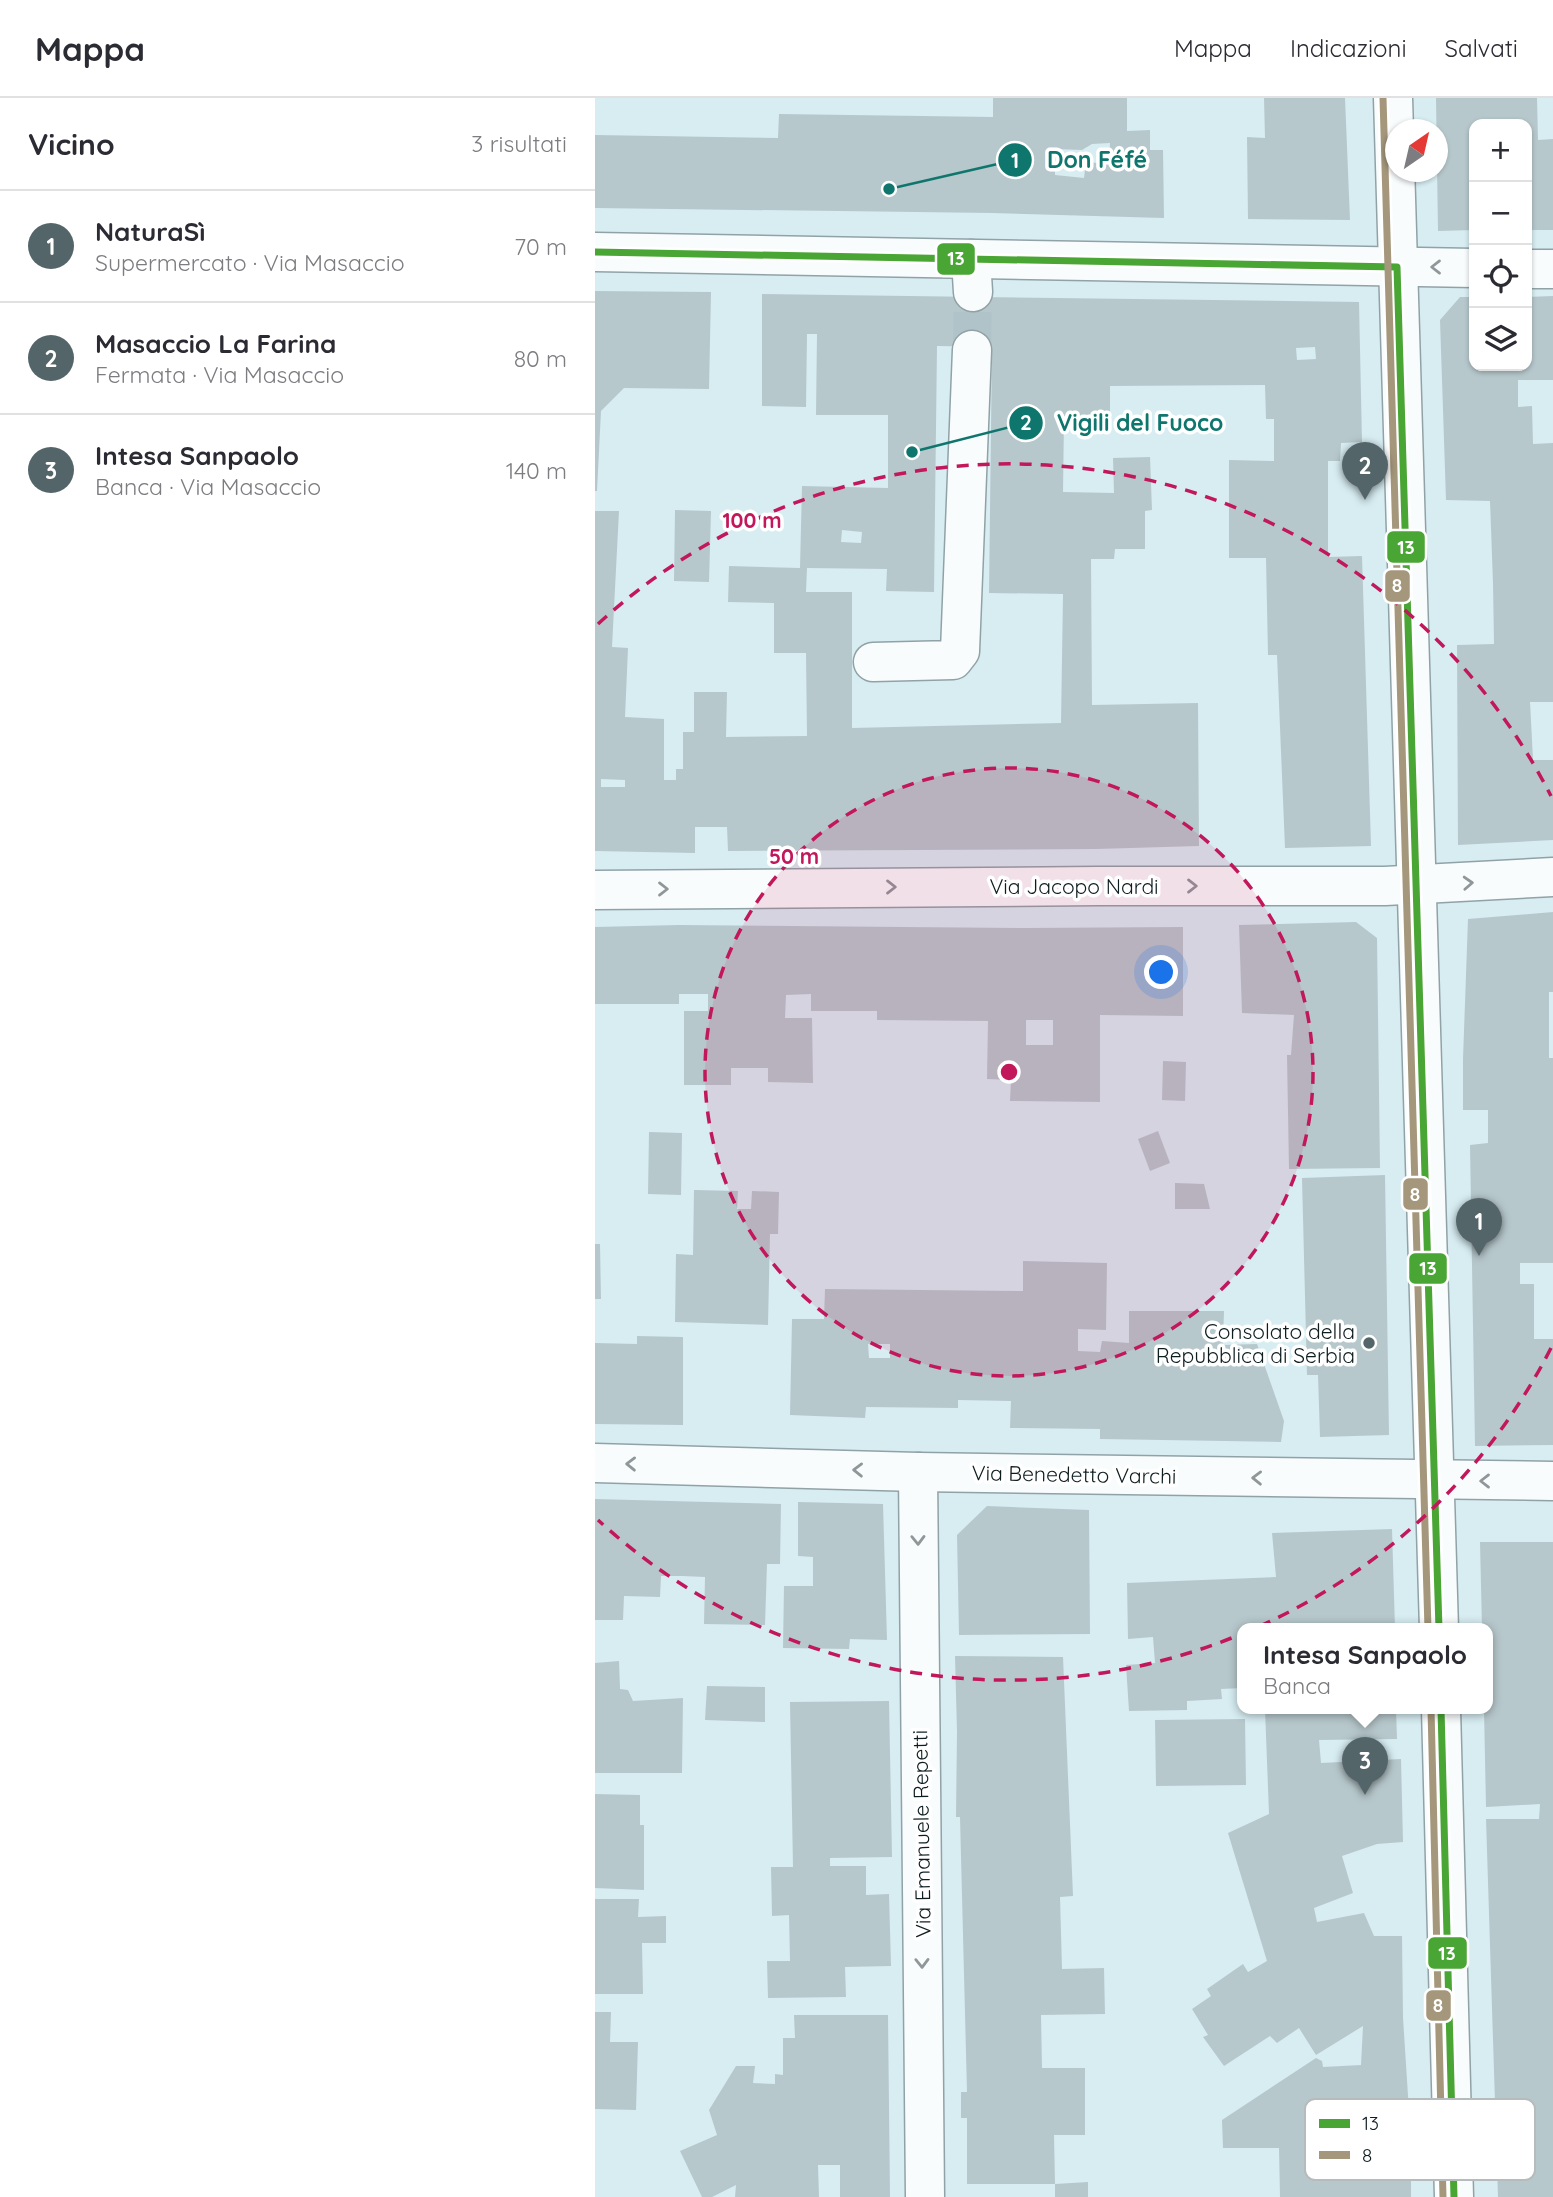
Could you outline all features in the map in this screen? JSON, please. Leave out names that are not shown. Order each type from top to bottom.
[{"type":"street","points":[[1393,98],[1439,1623]]},
{"type":"street","points":[[595,252],[972,275],[1469,268]]},
{"type":"street","points":[[1532,269],[1553,269]]},
{"type":"street","points":[[873,662],[953,660],[960,651],[972,350]]},
{"type":"street","name":"Via Jacopo Nardi","points":[[595,890],[1417,885],[1553,877]]},
{"type":"street","name":"Via Benedetto Varchi","points":[[595,1463],[918,1472],[1553,1481]]},
{"type":"street","name":"Via Emanuele Repetti","points":[[918,1472],[925,2197]]},
{"type":"street","points":[[1441,1714],[1451,2099]]},
{"type":"building","points":[[993,98],[1127,98],[1127,131],[1150,130],[1150,150],[1163,150],[1164,218],[595,208],[595,135],[778,138],[779,114],[993,117]],"holes":[[[1110,143],[1109,164],[1086,162],[1084,178],[1055,175],[1055,149],[1082,150],[1092,144]]]},
{"type":"building","points":[[1264,98],[1345,98],[1350,220],[1248,219],[1247,137],[1265,138]]},
{"type":"building","points":[[1436,98],[1537,98],[1538,140],[1553,139],[1553,230],[1532,230],[1532,119],[1469,119],[1469,230],[1438,231],[1437,182],[1448,182],[1448,119],[1436,119]]},
{"type":"building","points":[[595,291],[711,292],[709,389],[624,388],[601,411],[597,491],[595,491]]},
{"type":"building","points":[[762,294],[1359,302],[1362,442],[1341,443],[1340,461],[1328,461],[1328,557],[1362,556],[1371,846],[1285,848],[1277,655],[1268,655],[1266,558],[1229,558],[1229,460],[1274,461],[1274,419],[1266,419],[1265,385],[1110,386],[1110,420],[1064,419],[1063,492],[1114,493],[1113,458],[1150,457],[1152,510],[1145,511],[1145,549],[1115,549],[1114,559],[1091,559],[1092,705],[1198,703],[1199,846],[728,851],[727,827],[695,827],[695,853],[595,851],[595,511],[619,511],[612,647],[628,648],[625,717],[664,719],[664,780],[676,780],[676,769],[683,769],[683,732],[694,732],[694,692],[727,692],[726,737],[807,736],[806,653],[774,653],[774,603],[728,602],[729,566],[800,568],[802,486],[888,488],[888,415],[816,415],[817,334],[807,334],[806,407],[762,406]],"holes":[[[937,346],[992,347],[989,593],[1063,594],[1061,723],[852,728],[852,592],[806,592],[807,568],[887,569],[886,591],[934,592]],[[1315,347],[1316,359],[1297,360],[1296,348]],[[842,530],[862,532],[861,543],[841,542]],[[601,779],[625,780],[625,787],[601,787]]]},
{"type":"building","points":[[1553,296],[1553,380],[1518,380],[1518,407],[1532,406],[1533,444],[1553,443],[1553,702],[1530,702],[1533,760],[1553,760],[1553,840],[1458,845],[1457,645],[1494,644],[1493,583],[1490,501],[1446,500],[1440,320],[1460,297],[1469,297],[1469,371],[1532,371],[1532,297]]},
{"type":"building","points":[[675,510],[711,511],[709,582],[674,581]]},
{"type":"building","points":[[1553,912],[1553,992],[1549,992],[1549,1058],[1553,1058],[1553,1263],[1520,1263],[1520,1284],[1534,1284],[1534,1339],[1553,1339],[1553,1445],[1475,1446],[1470,1145],[1488,1143],[1488,1110],[1463,1110],[1468,919]]},
{"type":"building","points":[[1356,922],[1377,938],[1380,1168],[1289,1169],[1287,1055],[1291,1055],[1294,1015],[1242,1013],[1239,925]]},
{"type":"building","points":[[595,927],[1183,927],[1183,1016],[1100,1015],[1100,1102],[1010,1101],[1011,1080],[987,1079],[988,1021],[877,1020],[877,1011],[811,1011],[811,994],[786,995],[785,1018],[812,1018],[813,1083],[768,1082],[768,1068],[731,1068],[731,1085],[684,1085],[684,1011],[708,1011],[708,994],[679,994],[679,1004],[595,1004]],"holes":[[[1026,1020],[1053,1020],[1053,1045],[1026,1045]]]},
{"type":"building","points":[[1163,1061],[1186,1062],[1185,1101],[1162,1100]]},
{"type":"building","points":[[1158,1131],[1170,1163],[1150,1171],[1138,1139]]},
{"type":"building","points":[[649,1132],[682,1133],[681,1195],[648,1194]]},
{"type":"building","points":[[1385,1175],[1389,1435],[1320,1437],[1318,1375],[1307,1375],[1302,1178]]},
{"type":"building","points":[[1175,1183],[1204,1184],[1210,1209],[1175,1209]]},
{"type":"building","points":[[694,1190],[738,1191],[737,1209],[751,1209],[752,1191],[779,1192],[778,1234],[770,1234],[768,1325],[675,1322],[676,1254],[693,1255]]},
{"type":"building","points":[[595,1244],[600,1244],[601,1299],[595,1299]]},
{"type":"building","points":[[1023,1261],[1107,1263],[1106,1330],[1078,1329],[1078,1351],[1100,1352],[1102,1341],[1129,1343],[1129,1311],[1224,1311],[1223,1345],[1257,1344],[1284,1421],[1281,1442],[1100,1439],[1100,1429],[1010,1428],[1011,1401],[958,1400],[958,1408],[866,1407],[865,1418],[790,1415],[792,1319],[824,1319],[825,1289],[1023,1291]],"holes":[[[868,1344],[890,1344],[890,1358],[869,1358]]]},
{"type":"building","points":[[637,1336],[683,1337],[683,1425],[595,1424],[595,1343],[637,1344]]},
{"type":"building","points":[[595,1499],[781,1504],[780,1564],[767,1564],[765,1625],[704,1624],[705,1577],[682,1576],[661,1576],[660,1597],[624,1596],[623,1620],[595,1620]]},
{"type":"building","points":[[798,1502],[883,1504],[887,1640],[850,1639],[849,1649],[783,1648],[784,1586],[813,1586],[813,1557],[798,1556]]},
{"type":"building","points":[[987,1506],[1089,1510],[1090,1634],[959,1635],[957,1535]]},
{"type":"building","points":[[1392,1529],[1395,1623],[1237,1623],[1237,1688],[1221,1689],[1222,1699],[1187,1701],[1187,1710],[1129,1711],[1126,1665],[1155,1663],[1153,1637],[1128,1639],[1127,1583],[1276,1577],[1272,1533]]},
{"type":"building","points":[[1480,1542],[1553,1542],[1553,2197],[1498,2197],[1497,2180],[1535,2180],[1535,2099],[1495,2099],[1486,1819],[1539,1819],[1540,1804],[1486,1807],[1484,1714],[1493,1714],[1493,1623],[1482,1623]]},
{"type":"building","points":[[955,1656],[1063,1657],[1073,1896],[1060,1897],[1062,1969],[1104,1968],[1105,2014],[1041,2015],[1042,2068],[1085,2068],[1085,2135],[1054,2135],[1055,2184],[967,2184],[967,2118],[961,2118],[961,2092],[967,2092],[960,1817],[956,1817]]},
{"type":"building","points":[[619,1661],[620,1689],[628,1690],[633,1701],[683,1698],[682,1773],[595,1773],[595,1663]]},
{"type":"building","points":[[707,1686],[765,1687],[765,1722],[705,1720]]},
{"type":"building","points":[[889,1701],[892,1857],[830,1858],[830,1866],[866,1866],[866,1895],[889,1894],[891,1966],[845,1967],[846,1997],[768,1998],[767,1961],[790,1961],[789,1915],[772,1916],[771,1867],[793,1867],[790,1702]]},
{"type":"building","points":[[1265,1714],[1396,1714],[1397,1739],[1319,1740],[1321,1763],[1401,1759],[1403,1842],[1377,1844],[1342,1856],[1353,1893],[1314,1908],[1317,1922],[1364,1913],[1374,1936],[1402,1936],[1403,2018],[1408,2099],[1305,2099],[1305,2180],[1411,2180],[1411,2197],[1280,2197],[1279,2148],[1223,2148],[1222,2120],[1316,2058],[1322,2061],[1323,2067],[1361,2065],[1363,2026],[1316,2055],[1299,2028],[1277,2043],[1270,2036],[1224,2066],[1203,2037],[1208,2035],[1192,2009],[1211,1996],[1207,1989],[1243,1964],[1248,1972],[1267,1961],[1228,1833],[1269,1814]]},
{"type":"building","points":[[1245,1719],[1246,1785],[1156,1786],[1155,1720]]},
{"type":"building","points":[[595,1794],[640,1795],[640,1825],[644,1825],[644,1890],[595,1888]]},
{"type":"building","points":[[595,1899],[639,1899],[638,1917],[666,1916],[666,1943],[642,1943],[643,1994],[595,1994]]},
{"type":"building","points":[[595,2012],[611,2012],[610,2042],[638,2042],[636,2110],[595,2109]]},
{"type":"building","points":[[794,2015],[888,2015],[890,2197],[840,2197],[840,2165],[818,2165],[819,2197],[735,2197],[736,2185],[712,2197],[702,2197],[680,2151],[717,2135],[709,2110],[736,2066],[755,2066],[753,2083],[775,2084],[775,2074],[783,2075],[783,2038],[795,2038]]},
{"type":"building","points":[[1088,2182],[1088,2197],[1055,2197],[1055,2184]]},
{"type":"tunnel","points":[[972,350],[973,292]]},
{"type":"transit line","name":"8","points":[[1383,98],[1428,1623]]},
{"type":"transit line","name":"13","points":[[595,252],[1397,267],[1439,1623]]},
{"type":"transit line","name":"8","points":[[1431,1714],[1441,2099]]},
{"type":"transit line","name":"13","points":[[1441,1714],[1451,2099]]},
{"type":"transit line","name":"8","points":[[1443,2180],[1443,2197]]},
{"type":"transit line","name":"13","points":[[1454,2180],[1454,2197]]},
{"type":"place","name":"Don Féfé","points":[[889,189]]},
{"type":"place","name":"Vigili del Fuoco","points":[[912,452]]},
{"type":"place","name":"Masaccio La Farina","points":[[1365,500]]},
{"type":"place","name":"NaturaSì","points":[[1479,1256]]},
{"type":"place","name":"Consolato della Repubblica di Serbia","points":[[1369,1343]]},
{"type":"place","name":"Intesa Sanpaolo","points":[[1365,1795]]}]
